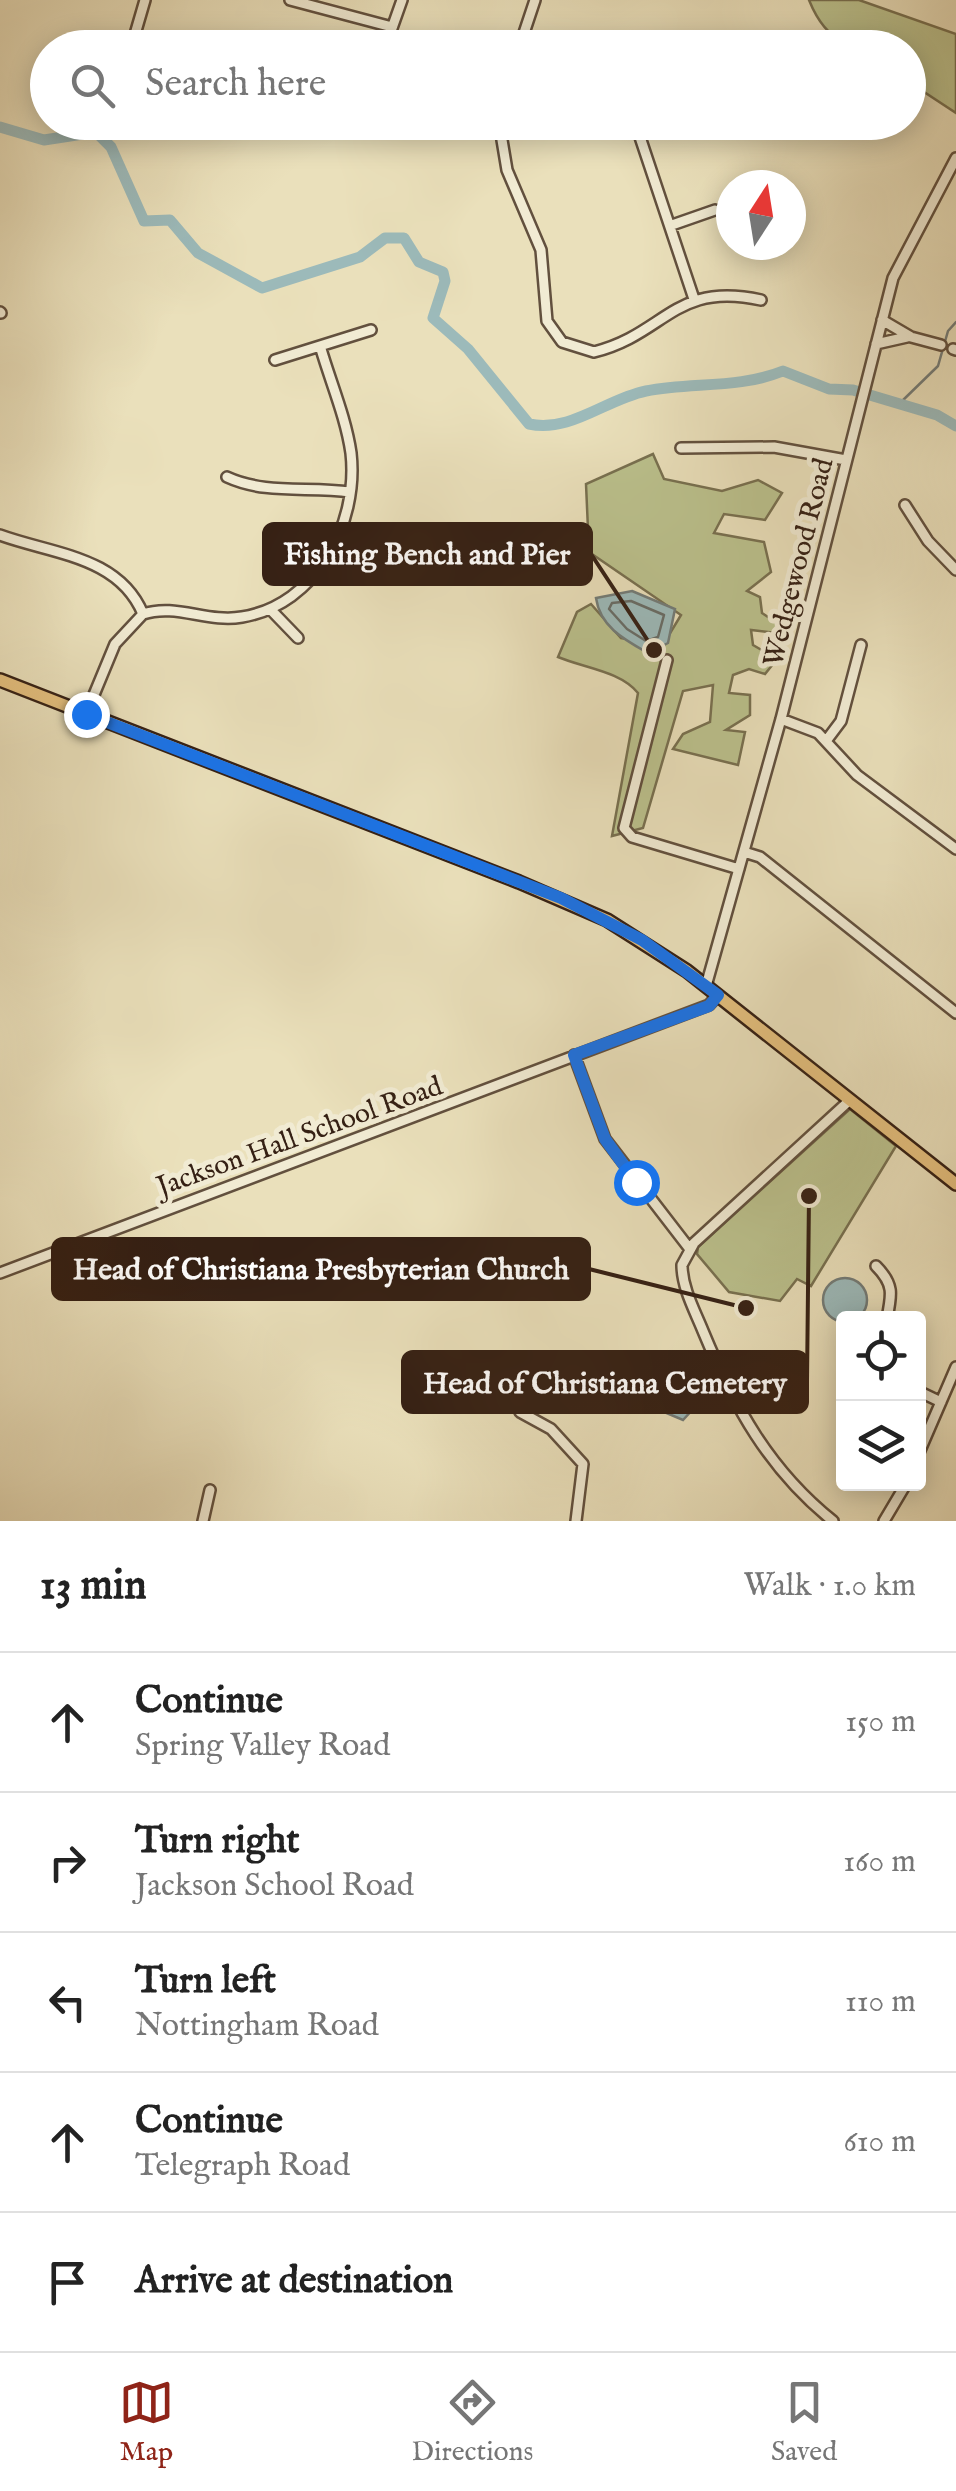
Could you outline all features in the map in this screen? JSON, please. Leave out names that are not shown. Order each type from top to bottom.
[{"type":"main road","points":[[0,680],[520,882],[631,934],[718,995],[956,1184]]},
{"type":"street","points":[[136,30],[144,0]]},
{"type":"street","points":[[290,0],[392,27]]},
{"type":"street","points":[[391,30],[402,0]]},
{"type":"street","points":[[525,30],[535,0]]},
{"type":"street","points":[[502,140],[507,170],[534,223],[541,250],[547,321],[562,342],[578,350],[599,351],[694,299],[727,294],[761,300]]},
{"type":"street","points":[[642,140],[694,299]]},
{"type":"street","name":"Wedgewood Road","points":[[706,986],[780,719],[882,320],[905,248],[956,158]]},
{"type":"street","points":[[672,225],[715,210]]},
{"type":"street","points":[[882,320],[911,337],[941,346]]},
{"type":"street","points":[[274,360],[321,349],[371,330]]},
{"type":"street","points":[[876,344],[911,337]]},
{"type":"street","points":[[86,714],[114,644],[142,614],[179,610],[226,619],[270,609],[301,589],[331,554],[350,492],[347,433],[321,349]]},
{"type":"street","points":[[681,448],[774,447],[846,460]]},
{"type":"street","points":[[227,477],[267,490],[303,486],[350,492]]},
{"type":"street","points":[[905,504],[928,541],[956,570]]},
{"type":"street","points":[[0,535],[101,567],[128,588],[142,614]]},
{"type":"street","points":[[270,609],[298,638]]},
{"type":"street","points":[[826,741],[841,721],[861,645]]},
{"type":"street","points":[[668,660],[624,828],[632,837],[739,869]]},
{"type":"street","points":[[780,719],[812,728],[857,775],[956,849]]},
{"type":"street","points":[[744,852],[760,857],[956,1013]]},
{"type":"street","name":"Jackson Hall School Road","points":[[0,1274],[709,1006],[718,995]]},
{"type":"street","points":[[574,1055],[605,1139],[689,1248]]},
{"type":"street","points":[[833,1521],[785,1479],[736,1404],[683,1279],[682,1261],[689,1248],[850,1100]]},
{"type":"street","points":[[876,1266],[893,1291],[889,1311]]},
{"type":"street","points":[[926,1437],[956,1367]]},
{"type":"street","points":[[926,1394],[941,1402]]},
{"type":"street","points":[[520,1412],[551,1429],[583,1464],[576,1521]]},
{"type":"street","points":[[203,1521],[210,1490]]},
{"type":"street","points":[[884,1521],[900,1491]]},
{"type":"green space","points":[[809,0],[859,0],[956,34],[956,113],[926,93],[926,30],[827,30]]},
{"type":"green space","points":[[653,454],[664,479],[722,491],[758,480],[782,493],[765,520],[724,514],[714,533],[764,542],[771,572],[747,591],[760,597],[762,613],[777,623],[776,633],[751,630],[753,645],[777,659],[765,674],[749,669],[733,675],[729,693],[750,695],[750,715],[726,730],[745,732],[738,765],[673,749],[683,734],[710,722],[713,685],[683,691],[643,828],[612,836],[638,693],[612,675],[558,657],[577,612],[591,604],[621,638],[663,645],[681,615],[589,552],[586,484]]},
{"type":"green space","points":[[850,1109],[896,1146],[811,1286],[797,1279],[780,1301],[729,1292],[697,1254],[698,1247]]},
{"type":"water","points":[[632,591],[675,609],[668,643],[648,653],[615,632],[598,608],[596,598]]},
{"type":"water","points":[[845,1278],[861,1284],[865,1292],[864,1311],[836,1311],[836,1320],[829,1316],[823,1300],[829,1284]]},
{"type":"water","points":[[667,1370],[680,1376],[693,1394],[694,1408],[683,1420],[664,1412],[645,1381],[650,1374]]},
{"type":"waterway","points":[[0,127],[30,136]]},
{"type":"waterway","points":[[104,140],[111,147],[144,221],[170,220],[198,253],[262,288],[360,257],[385,238],[404,238],[419,262],[443,272],[445,281],[433,318],[468,349],[529,424],[574,420],[646,391],[732,383],[783,371],[829,389],[853,390],[937,415],[956,426]]},
{"type":"waterway","points":[[899,404],[938,366],[948,331],[956,322]]},
{"type":"place","name":"Fishing Bench and Pier","points":[[654,650]]},
{"type":"place","name":"Head of Christiana Cemetery","points":[[809,1196]]},
{"type":"place","name":"Head of Christiana Presbyterian Church","points":[[746,1308]]},
{"type":"route","points":[[86,714],[561,898],[642,940],[718,995],[709,1006],[574,1055],[605,1139],[636,1182]]}]
